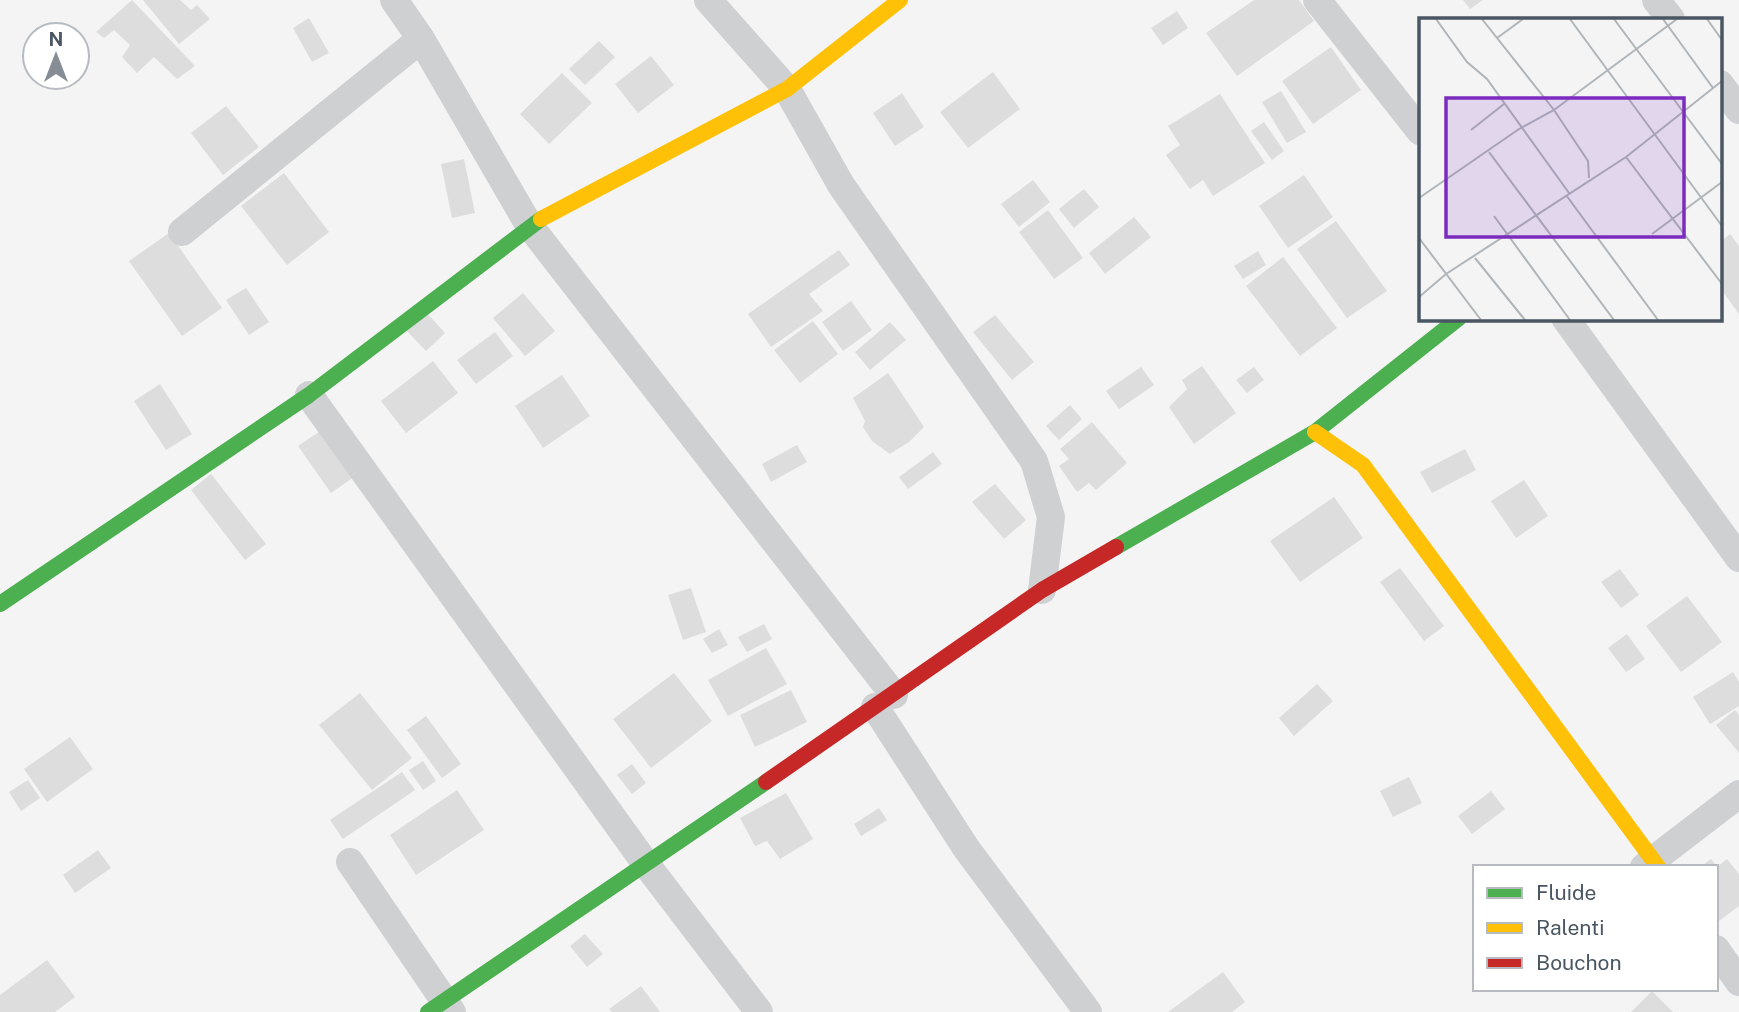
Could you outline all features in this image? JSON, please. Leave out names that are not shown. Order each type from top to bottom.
[{"type":"street","points":[[394,0],[421,39],[529,225],[885,701],[966,848],[1088,1012]]},
{"type":"street","points":[[708,0],[787,89],[841,186],[1034,461],[1051,517],[1042,590]]},
{"type":"street","points":[[0,604],[309,395],[529,225],[787,89],[900,0]]},
{"type":"street","points":[[1317,0],[1419,130]]},
{"type":"street","points":[[1656,0],[1670,18]]},
{"type":"street","points":[[182,232],[421,39]]},
{"type":"street","points":[[351,862],[441,1008],[1042,590],[1315,432],[1456,320]]},
{"type":"street","points":[[1566,320],[1739,558]]},
{"type":"street","points":[[309,395],[646,864],[759,1012]]},
{"type":"street","points":[[1315,432],[1363,465],[1652,864],[1739,794]]},
{"type":"street","points":[[1718,952],[1739,982]]},
{"type":"building","points":[[132,0],[195,66],[177,79],[154,57],[137,73],[122,57],[130,45],[114,30],[104,38],[96,32]]},
{"type":"building","points":[[143,0],[180,0],[191,10],[197,5],[210,19],[179,44]]},
{"type":"building","points":[[1254,0],[1299,0],[1314,21],[1237,76],[1206,33]]},
{"type":"building","points":[[1463,0],[1483,0],[1470,9]]},
{"type":"building","points":[[1177,11],[1188,28],[1163,45],[1151,28]]},
{"type":"building","points":[[309,18],[329,53],[312,62],[293,28]]},
{"type":"building","points":[[599,41],[615,57],[585,85],[569,69]]},
{"type":"building","points":[[1331,47],[1361,90],[1313,124],[1282,81]]},
{"type":"building","points":[[651,56],[674,85],[638,113],[615,84]]},
{"type":"building","points":[[993,72],[1020,109],[968,148],[940,112]]},
{"type":"building","points":[[562,73],[592,103],[549,144],[520,114]]},
{"type":"building","points":[[1281,91],[1306,132],[1287,143],[1262,102]]},
{"type":"building","points":[[902,93],[924,127],[895,146],[873,113]]},
{"type":"building","points":[[1220,94],[1265,163],[1213,196],[1203,180],[1190,189],[1166,155],[1180,145],[1168,126]]},
{"type":"building","points":[[226,106],[259,147],[223,175],[191,133]]},
{"type":"building","points":[[1264,122],[1284,151],[1272,160],[1251,131]]},
{"type":"building","points":[[464,159],[475,213],[452,218],[441,164]]},
{"type":"building","points":[[284,173],[329,232],[287,265],[241,206]]},
{"type":"building","points":[[1304,175],[1333,217],[1288,248],[1259,206]]},
{"type":"building","points":[[1033,180],[1050,202],[1019,227],[1001,204]]},
{"type":"building","points":[[1084,189],[1099,207],[1074,228],[1059,209]]},
{"type":"building","points":[[1048,210],[1083,258],[1054,279],[1019,232]]},
{"type":"building","points":[[1134,217],[1151,237],[1105,274],[1089,253]]},
{"type":"building","points":[[1336,221],[1387,291],[1347,318],[1297,249]]},
{"type":"building","points":[[169,233],[222,308],[182,336],[129,261]]},
{"type":"building","points":[[1730,234],[1739,246],[1739,314],[1722,291],[1722,240]]},
{"type":"building","points":[[839,250],[850,265],[809,294],[823,311],[771,347],[748,314]]},
{"type":"building","points":[[1258,251],[1266,265],[1243,279],[1234,266]]},
{"type":"building","points":[[1283,257],[1337,328],[1300,356],[1246,286]]},
{"type":"building","points":[[246,288],[269,322],[249,335],[226,300]]},
{"type":"building","points":[[523,293],[555,331],[525,356],[493,318]]},
{"type":"building","points":[[851,301],[872,330],[843,351],[822,322]]},
{"type":"building","points":[[426,312],[445,333],[426,351],[406,330]]},
{"type":"building","points":[[995,315],[1034,362],[1012,380],[973,332]]},
{"type":"building","points":[[813,321],[838,354],[800,383],[774,350]]},
{"type":"building","points":[[890,322],[906,340],[870,370],[855,352]]},
{"type":"building","points":[[495,332],[513,356],[476,384],[457,360]]},
{"type":"building","points":[[433,361],[458,393],[406,433],[381,401]]},
{"type":"building","points":[[1202,366],[1236,413],[1194,444],[1169,407],[1187,389],[1182,380]]},
{"type":"building","points":[[1141,367],[1154,385],[1119,409],[1106,391]]},
{"type":"building","points":[[1254,367],[1264,380],[1247,393],[1236,380]]},
{"type":"building","points":[[888,373],[924,427],[909,442],[890,454],[872,441],[863,427],[865,421],[853,398]]},
{"type":"building","points":[[562,375],[590,416],[543,448],[515,406]]},
{"type":"building","points":[[160,384],[192,434],[166,450],[134,401]]},
{"type":"building","points":[[1070,405],[1082,419],[1059,440],[1046,426]]},
{"type":"building","points":[[1092,422],[1127,463],[1096,490],[1089,483],[1077,492],[1059,466],[1069,459],[1060,449]]},
{"type":"building","points":[[322,430],[354,477],[331,493],[298,446]]},
{"type":"building","points":[[797,445],[807,462],[771,482],[762,464]]},
{"type":"building","points":[[1465,449],[1476,470],[1432,493],[1420,472]]},
{"type":"building","points":[[933,452],[942,464],[908,489],[899,477]]},
{"type":"building","points":[[211,474],[266,544],[245,560],[191,490]]},
{"type":"building","points":[[1524,480],[1548,516],[1516,538],[1491,501]]},
{"type":"building","points":[[995,484],[1026,520],[1004,539],[972,502]]},
{"type":"building","points":[[1334,497],[1363,538],[1300,582],[1270,541]]},
{"type":"building","points":[[1400,568],[1444,626],[1424,641],[1380,582]]},
{"type":"building","points":[[1620,569],[1639,595],[1621,608],[1601,582]]},
{"type":"building","points":[[691,588],[706,632],[683,640],[668,595]]},
{"type":"building","points":[[1687,596],[1722,642],[1681,672],[1646,626]]},
{"type":"building","points":[[764,624],[772,639],[747,652],[738,637]]},
{"type":"building","points":[[719,629],[728,645],[712,653],[703,639]]},
{"type":"building","points":[[1627,634],[1645,659],[1626,672],[1608,648]]},
{"type":"building","points":[[766,648],[787,684],[728,716],[708,680]]},
{"type":"building","points":[[1733,672],[1739,682],[1739,706],[1710,724],[1693,697]]},
{"type":"building","points":[[674,673],[712,721],[651,768],[613,719]]},
{"type":"building","points":[[1317,684],[1333,701],[1294,736],[1279,718]]},
{"type":"building","points":[[791,690],[807,722],[755,747],[740,715]]},
{"type":"building","points":[[360,693],[412,758],[372,790],[319,725]]},
{"type":"building","points":[[1735,710],[1739,715],[1739,753],[1716,725]]},
{"type":"building","points":[[426,716],[461,764],[442,778],[407,730]]},
{"type":"building","points":[[70,737],[93,769],[47,802],[24,769]]},
{"type":"building","points":[[423,761],[436,781],[423,790],[409,770]]},
{"type":"building","points":[[632,764],[646,783],[632,794],[617,775]]},
{"type":"building","points":[[402,772],[415,790],[343,839],[330,820]]},
{"type":"building","points":[[1409,777],[1422,803],[1393,817],[1380,791]]},
{"type":"building","points":[[28,780],[40,798],[21,811],[9,792]]},
{"type":"building","points":[[457,790],[484,830],[416,875],[390,835]]},
{"type":"building","points":[[1491,791],[1505,809],[1472,834],[1458,816]]},
{"type":"building","points":[[786,793],[813,839],[780,859],[767,841],[755,846],[740,818]]},
{"type":"building","points":[[879,808],[887,820],[861,836],[854,824]]},
{"type":"building","points":[[98,850],[111,868],[75,893],[63,875]]},
{"type":"building","points":[[1711,859],[1716,865],[1703,865]]},
{"type":"building","points":[[1727,859],[1739,874],[1739,906],[1719,921],[1718,866]]},
{"type":"building","points":[[585,934],[603,954],[587,967],[570,946]]},
{"type":"building","points":[[47,960],[75,997],[55,1012],[0,1012],[0,995]]},
{"type":"building","points":[[1223,972],[1245,1002],[1232,1012],[1168,1012]]},
{"type":"building","points":[[641,986],[660,1012],[612,1012],[609,1009]]},
{"type":"building","points":[[1652,991],[1673,1012],[1631,1012]]},
{"type":"traffic: fast","points":[[0,604],[309,395],[541,219]]},
{"type":"traffic: fast","points":[[1116,547],[1315,432],[1456,320]]},
{"type":"traffic: fast","points":[[428,1012],[766,782]]},
{"type":"traffic: slow","points":[[541,219],[787,89],[900,0]]},
{"type":"traffic: slow","points":[[1315,432],[1363,465],[1657,865]]},
{"type":"traffic: jam","points":[[766,782],[1042,590],[1116,547]]}]
